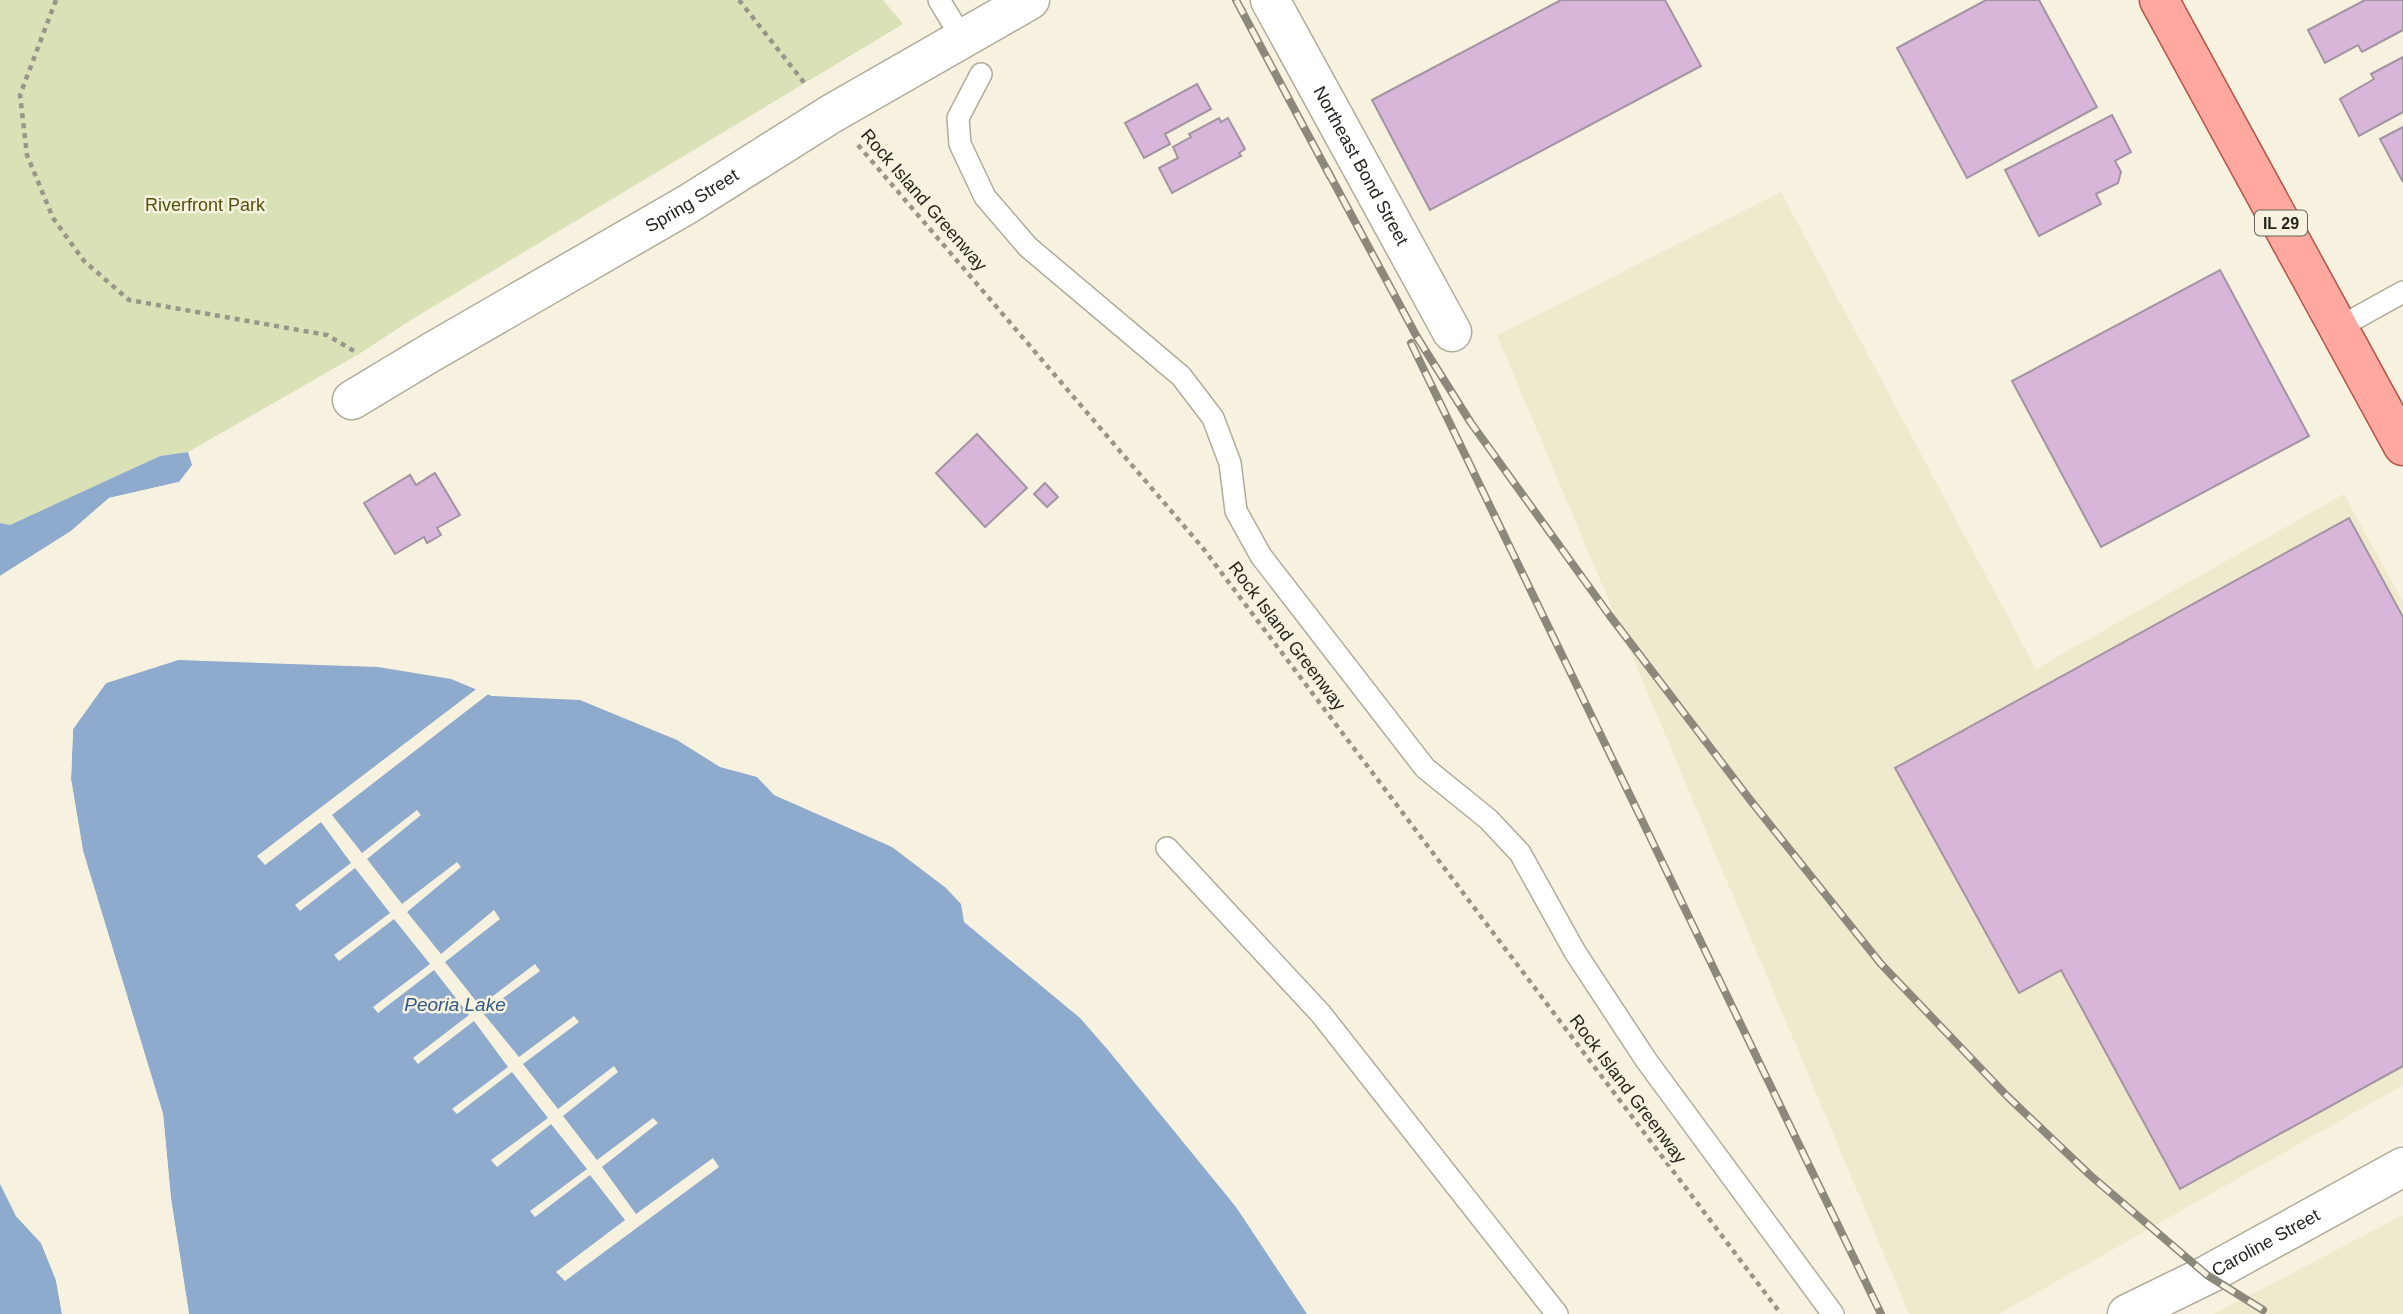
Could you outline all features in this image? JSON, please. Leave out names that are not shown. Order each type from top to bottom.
[{"type":"main road","name":"IL 29","points":[[2159,0],[2403,446]]},
{"type":"street","name":"Spring Street","points":[[352,400],[688,204],[831,114],[1030,0]]},
{"type":"street","name":"Northeast Bond Street","points":[[1270,0],[1452,332]]},
{"type":"street","name":"Caroline Street","points":[[2139,1312],[2403,1167]]},
{"type":"lane","points":[[939,0],[962,38]]},
{"type":"lane","points":[[981,74],[958,118],[960,144],[985,197],[1028,247],[1181,376],[1213,418],[1230,463],[1236,511],[1261,556],[1425,768],[1488,819],[1520,853],[1575,952],[1646,1060],[1833,1314]]},
{"type":"lane","points":[[2338,328],[2403,292]]},
{"type":"lane","points":[[1167,849],[1321,1014],[1557,1314]]},
{"type":"path","points":[[56,0],[20,95],[25,143],[27,155],[53,218],[84,261],[129,300],[327,335],[359,354],[387,379]]},
{"type":"path","name":"Rock Island Greenway","points":[[739,0],[804,83],[1202,547],[1781,1314]]},
{"type":"shaded area","points":[[1781,192],[2036,669],[2344,494],[2403,602],[2403,1085],[1999,1314],[1909,1314],[1497,335]]},
{"type":"shaded area","points":[[2403,1215],[2403,1314],[2214,1314]]},
{"type":"green space","name":"Riverfront Park","points":[[0,0],[883,0],[903,24],[359,354],[188,452],[160,456],[10,525],[0,523]]},
{"type":"water","points":[[188,452],[192,465],[179,482],[109,498],[71,531],[0,576],[0,523],[10,525],[160,456]]},
{"type":"water","name":"Peoria Lake","points":[[178,660],[378,667],[451,679],[492,696],[580,700],[677,740],[720,767],[757,777],[774,795],[892,847],[946,888],[961,904],[964,922],[1080,1018],[1236,1207],[1307,1314],[189,1314],[171,1199],[163,1114],[83,851],[71,779],[73,729],[106,683]]},
{"type":"water","points":[[0,1184],[16,1216],[41,1243],[56,1280],[62,1314],[0,1314]]},
{"type":"pier","points":[[179,482],[179,486],[111,501],[73,534],[0,579],[0,576],[71,531],[109,498]]},
{"type":"pier","points":[[178,656],[178,660],[106,683],[73,729],[71,779],[83,851],[163,1114],[171,1199],[189,1314],[185,1314],[167,1200],[159,1115],[80,852],[68,779],[70,728],[103,681]]},
{"type":"pier","points":[[479,687],[491,692],[332,815],[362,853],[417,810],[421,815],[367,859],[402,904],[457,862],[461,867],[407,912],[441,954],[494,910],[500,919],[445,962],[480,1006],[535,964],[540,971],[483,1013],[519,1057],[574,1016],[579,1022],[523,1064],[558,1109],[614,1066],[618,1072],[563,1116],[597,1160],[653,1118],[658,1123],[602,1167],[636,1214],[713,1158],[719,1167],[565,1281],[556,1272],[625,1220],[590,1175],[535,1217],[530,1211],[587,1169],[551,1124],[497,1167],[491,1160],[548,1118],[512,1072],[457,1114],[452,1109],[508,1067],[474,1021],[418,1064],[413,1058],[469,1015],[434,970],[378,1013],[373,1007],[430,964],[394,919],[339,961],[334,955],[390,913],[355,868],[300,911],[295,905],[351,863],[321,822],[265,865],[257,856]]},
{"type":"pier","points":[[0,1181],[19,1214],[45,1241],[59,1279],[66,1314],[62,1314],[56,1280],[41,1243],[16,1216]]},
{"type":"building","points":[[1561,0],[1665,0],[1701,66],[1430,210],[1372,100]]},
{"type":"building","points":[[1986,0],[2039,0],[2097,107],[1967,178],[1897,48]]},
{"type":"building","points":[[2365,0],[2403,0],[2403,30],[2362,52],[2358,45],[2325,63],[2308,30]]},
{"type":"building","points":[[2403,57],[2403,112],[2359,136],[2340,99],[2374,79],[2371,74]]},
{"type":"building","points":[[1197,84],[1211,109],[1165,134],[1170,144],[1144,158],[1125,123]]},
{"type":"building","points":[[2112,115],[2131,152],[2115,161],[2121,172],[2118,183],[2096,194],[2101,204],[2039,236],[2005,170]]},
{"type":"building","points":[[1219,118],[1221,122],[1228,118],[1245,149],[1239,153],[1241,156],[1172,193],[1159,168],[1178,158],[1173,147],[1191,137],[1189,134]]},
{"type":"building","points":[[2403,127],[2403,182],[2380,139]]},
{"type":"building","points":[[2220,270],[2309,436],[2101,547],[2012,381]]},
{"type":"building","points":[[977,434],[1027,488],[985,527],[936,473]]},
{"type":"building","points":[[435,473],[460,515],[437,528],[441,535],[427,543],[424,537],[395,554],[364,503],[410,475],[416,485]]},
{"type":"building","points":[[1045,483],[1058,497],[1047,507],[1034,494]]},
{"type":"building","points":[[2349,518],[2403,617],[2403,1066],[2180,1189],[2061,970],[2019,993],[1895,768]]},
{"type":"railway","points":[[1236,0],[1330,176]]},
{"type":"railway","points":[[1326,168],[1417,337],[1471,423],[1610,616],[1751,801],[1881,964],[2007,1096],[2091,1176],[2207,1275],[2263,1310]]},
{"type":"railway","points":[[1411,343],[1881,1314]]}]
